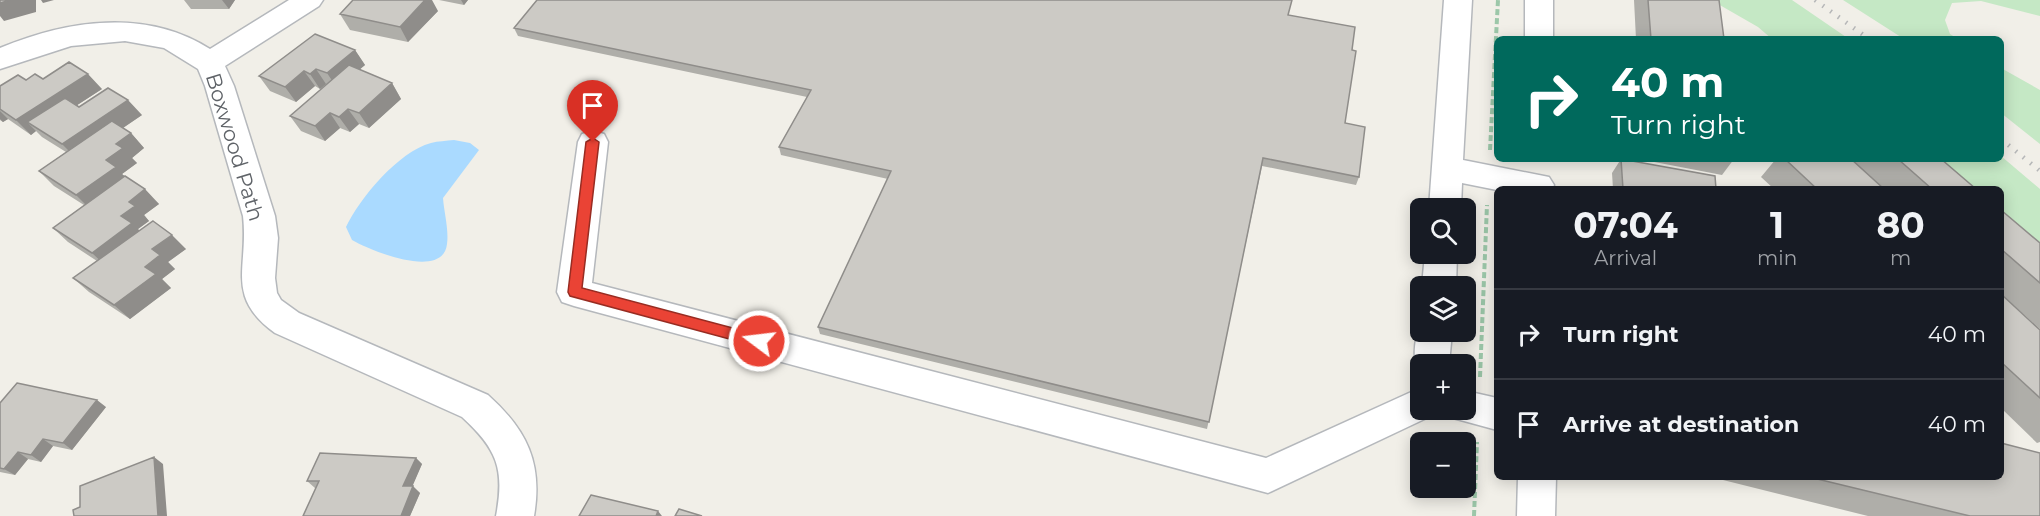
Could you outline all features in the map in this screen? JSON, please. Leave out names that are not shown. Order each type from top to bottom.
[{"type":"street","points":[[209,63],[309,0]]},
{"type":"street","points":[[1446,198],[1458,0]]},
{"type":"street","points":[[1539,0],[1539,36]]},
{"type":"street","name":"Boxwood Path","points":[[0,59],[58,39],[122,32],[145,33],[165,38],[188,47],[209,63],[219,87],[259,216],[262,238],[259,286],[260,295],[269,310],[287,323],[475,406],[487,416],[507,437],[515,456],[519,480],[515,516]]},
{"type":"street","points":[[593,142],[574,292],[1268,476],[1410,409]]},
{"type":"street","points":[[1448,169],[1489,176],[1538,178]]},
{"type":"street","points":[[1536,480],[1536,516]]},
{"type":"path","points":[[1496,36],[1498,0]]},
{"type":"path","points":[[1474,516],[1494,78]]},
{"type":"green space","points":[[1711,0],[1792,0],[1845,36],[1768,36],[1758,27]]},
{"type":"green space","points":[[1843,0],[2040,0],[2040,16],[1981,1],[1952,3],[1945,20],[1950,34],[1953,36],[1899,36]]},
{"type":"green space","points":[[2004,70],[2040,90],[2040,144],[2004,115]]},
{"type":"green space","points":[[2004,159],[2040,189],[2040,271],[2004,240],[2004,186],[1943,186],[1915,162],[2004,162]]},
{"type":"water","points":[[454,140],[470,143],[479,150],[443,198],[447,244],[442,255],[433,260],[420,262],[404,260],[352,240],[346,227],[352,215],[370,190],[393,166],[418,148],[434,142]]},
{"type":"building","points":[[353,0],[425,0],[400,27],[340,14]]},
{"type":"building","points":[[537,0],[1292,0],[1288,15],[1355,27],[1352,50],[1356,51],[1345,123],[1365,127],[1359,177],[1263,158],[1209,422],[818,327],[891,171],[779,147],[811,90],[514,28]]},
{"type":"building","points":[[1648,0],[1719,0],[1724,36],[1651,36]]},
{"type":"building","points":[[315,34],[355,50],[327,73],[316,69],[310,74],[304,71],[285,87],[259,76]]},
{"type":"building","points":[[69,62],[88,74],[16,120],[0,109],[0,86],[18,75],[26,80],[35,74],[43,79]]},
{"type":"building","points":[[349,65],[392,83],[359,113],[348,109],[339,117],[330,113],[315,126],[290,116]]},
{"type":"building","points":[[108,88],[128,100],[62,144],[27,122],[65,98],[79,107]]},
{"type":"building","points":[[112,121],[131,133],[116,144],[123,148],[106,160],[116,167],[76,195],[39,171]]},
{"type":"building","points":[[1621,162],[1638,162],[1715,176],[1716,186],[1623,186]]},
{"type":"building","points":[[1788,162],[1854,162],[1881,186],[1814,186]]},
{"type":"building","points":[[1901,162],[1944,162],[1972,186],[1929,186]]},
{"type":"building","points":[[125,176],[145,189],[129,202],[135,206],[121,216],[132,223],[92,253],[53,228]]},
{"type":"building","points":[[2004,213],[2040,243],[2040,283],[2004,252]]},
{"type":"building","points":[[153,221],[172,235],[152,249],[160,255],[145,267],[156,274],[114,305],[73,278]]},
{"type":"building","points":[[2004,297],[2040,330],[2040,398],[2004,365]]},
{"type":"building","points":[[17,383],[97,400],[63,443],[43,439],[31,455],[18,452],[4,469],[0,468],[0,403]]},
{"type":"building","points":[[2004,444],[2040,453],[2040,516],[1970,516],[1821,480],[2004,480]]},
{"type":"building","points":[[320,453],[416,458],[403,486],[413,486],[401,516],[303,516],[319,481],[307,481]]},
{"type":"building","points":[[154,457],[158,516],[74,516],[73,510],[80,507],[80,486]]},
{"type":"building","points":[[591,495],[658,511],[656,516],[579,516]]},
{"type":"building","points":[[679,509],[702,516],[675,516]]},
{"type":"railway","points":[[1815,0],[1865,36]]},
{"type":"railway","points":[[2004,141],[2040,171]]},
{"type":"route","points":[[593,142],[574,292],[759,341]]}]
